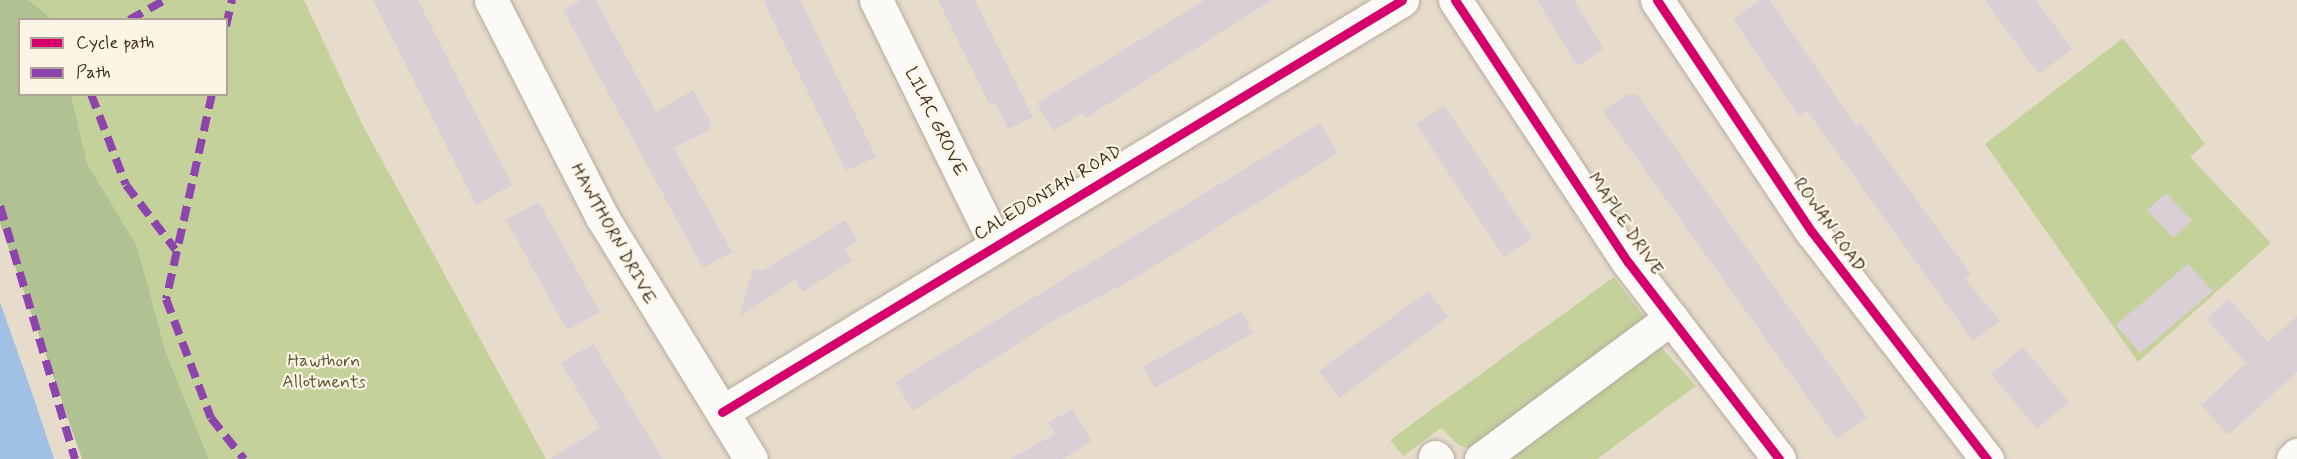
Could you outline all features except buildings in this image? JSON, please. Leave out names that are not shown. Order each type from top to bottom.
[{"type":"street","name":"HAWTHORN DRIVE","points":[[491,0],[602,217],[750,459]]},
{"type":"street","name":"LILAC GROVE","points":[[876,0],[995,243]]},
{"type":"street","name":"MAPLE DRIVE","points":[[1455,0],[1671,318],[1779,459]]},
{"type":"street","name":"ROWAN ROAD","points":[[1657,0],[1812,232],[1987,459]]},
{"type":"street","name":"CALEDONIAN ROAD","points":[[722,412],[995,243],[1395,2]]},
{"type":"street","points":[[1481,459],[1671,318]]},
{"type":"street","points":[[2293,459],[2297,456]]},
{"type":"green space","points":[[0,0],[28,0],[51,18],[18,18],[18,96],[71,96],[87,163],[137,246],[166,353],[209,459],[82,459],[0,223]]},
{"type":"green space","name":"Hawthorn Allotments","points":[[28,0],[304,0],[362,124],[546,459],[209,459],[166,353],[137,246],[87,163],[71,96],[228,96],[228,18],[51,18]]},
{"type":"green space","points":[[2123,38],[2205,144],[2190,157],[2271,243],[2138,362],[1985,144]]},
{"type":"green space","points":[[1614,277],[1644,317],[1643,323],[1471,449],[1458,445],[1441,428],[1403,456],[1390,440]]},
{"type":"green space","points":[[1660,346],[1696,386],[1597,459],[1505,459]]},
{"type":"water","points":[[0,302],[30,387],[54,459],[0,459]]},
{"type":"marked path","points":[[133,18],[165,0]]},
{"type":"marked path","points":[[228,18],[232,0]]},
{"type":"marked path","points":[[92,96],[126,185],[175,249]]},
{"type":"marked path","points":[[212,96],[166,299],[211,418],[244,459]]},
{"type":"marked path","points":[[0,206],[75,459]]},
{"type":"cycle path","points":[[722,412],[1402,0]]},
{"type":"cycle path","points":[[1455,0],[1628,262],[1779,459]]},
{"type":"cycle path","points":[[1657,0],[1812,232],[1987,459]]}]
